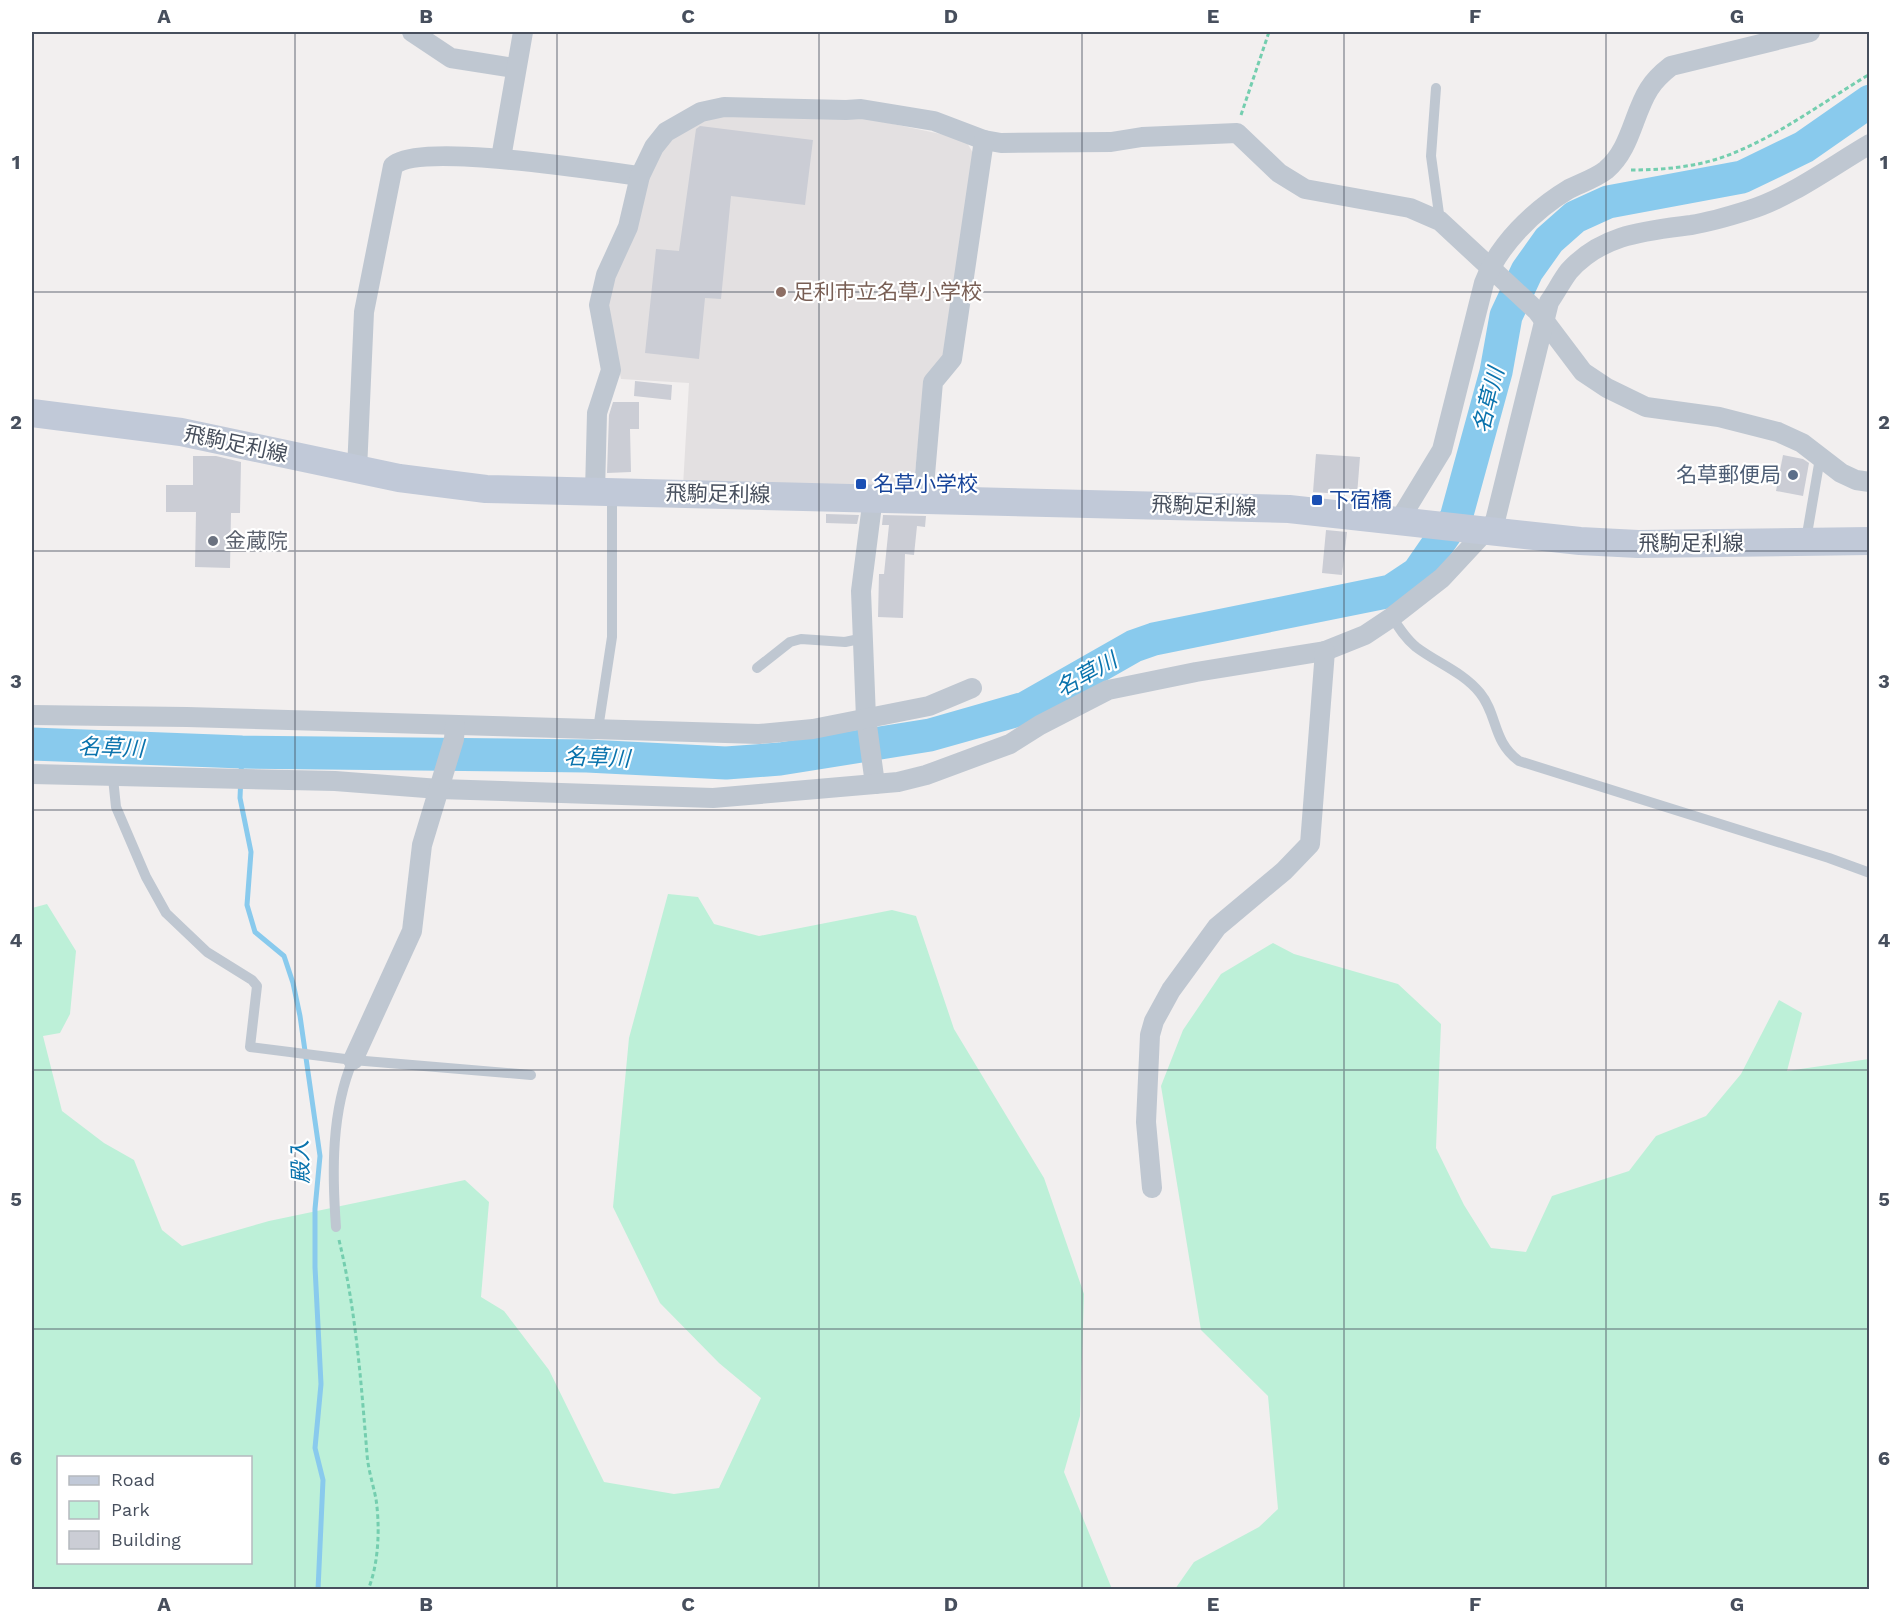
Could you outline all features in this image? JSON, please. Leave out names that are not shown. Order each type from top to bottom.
[{"type":"main road","name":"飛駒足利線","points":[[32,413],[181,432],[357,470],[477,489],[1289,508],[1405,520]]},
{"type":"main road","points":[[1405,520],[1482,529]]},
{"type":"main road","name":"飛駒足利線","points":[[1482,529],[1580,541],[1638,544],[1869,541]]},
{"type":"street","points":[[412,32],[451,58],[514,68]]},
{"type":"street","points":[[501,158],[514,68],[523,32]]},
{"type":"street","points":[[1405,520],[1442,450],[1504,246],[1550,202],[1606,170],[1624,147],[1647,92],[1655,80],[1671,66],[1810,32]]},
{"type":"street","points":[[603,492],[597,413],[611,370],[598,304],[606,275],[628,227],[640,176],[654,147],[666,132],[701,112],[724,107],[870,110],[934,121],[984,140],[1001,143],[1111,142],[1142,137],[1237,133],[1279,173],[1305,189],[1410,208],[1440,221],[1540,316],[1583,372],[1632,402],[1646,407],[1719,417],[1778,432],[1803,443],[1841,473],[1856,480],[1869,482]]},
{"type":"street","points":[[923,498],[933,382],[952,359],[984,140]]},
{"type":"street","points":[[32,774],[112,778],[440,782],[713,798],[926,775],[1011,744],[1108,690],[1196,672],[1325,651],[1365,635],[1392,617],[1442,578],[1482,529],[1495,521],[1540,316],[1568,272],[1581,259],[1615,238],[1640,231],[1694,225],[1751,210],[1789,191],[1869,144]]},
{"type":"street","points":[[357,470],[364,312],[393,166],[398,161],[419,158],[501,158],[640,176]]},
{"type":"street","points":[[873,497],[861,591],[866,723],[874,780]]},
{"type":"street","points":[[1152,1188],[1146,1122],[1150,1035],[1154,1021],[1171,990],[1217,927],[1284,871],[1311,844],[1325,651]]},
{"type":"street","points":[[32,716],[187,717],[454,733],[598,729],[759,734],[866,723],[930,706],[972,688]]},
{"type":"street","points":[[352,1060],[412,931],[422,845],[454,733]]},
{"type":"lane","points":[[1436,88],[1431,156],[1440,221]]},
{"type":"lane","points":[[1806,542],[1819,464],[1823,459]]},
{"type":"lane","points":[[598,729],[612,637],[603,492]]},
{"type":"lane","points":[[1392,617],[1416,646],[1459,674],[1482,694],[1507,752],[1519,761],[1829,858],[1869,873]]},
{"type":"lane","points":[[757,668],[790,642],[801,639],[845,642],[864,638]]},
{"type":"lane","points":[[112,778],[116,807],[146,877],[166,913],[207,952],[252,980],[257,986],[250,1047],[352,1060],[531,1076]]},
{"type":"lane","points":[[336,1227],[334,1143],[352,1060]]},
{"type":"path","points":[[1237,133],[1247,94],[1269,32]]},
{"type":"path","points":[[1606,170],[1673,168],[1726,156],[1767,136],[1869,74]]},
{"type":"path","points":[[336,1227],[350,1287],[366,1418],[367,1455],[376,1501],[378,1531],[368,1590]]},
{"type":"shaded area","name":"足利市立名草小学校","points":[[724,114],[869,119],[965,139],[974,155],[944,356],[925,379],[914,482],[908,489],[683,486],[689,383],[621,379],[605,306],[647,173],[659,151],[682,128]]},
{"type":"green space","points":[[668,894],[698,897],[714,924],[759,936],[892,910],[916,916],[954,1029],[1044,1178],[1084,1294],[1080,1416],[1064,1472],[1112,1589],[32,1590],[32,908],[47,904],[76,951],[70,1014],[60,1033],[43,1036],[62,1111],[104,1143],[134,1160],[162,1230],[182,1246],[269,1221],[465,1180],[489,1202],[481,1297],[504,1311],[549,1370],[604,1482],[674,1494],[719,1488],[761,1398],[719,1363],[660,1303],[613,1207],[629,1038]]},
{"type":"green space","points":[[1273,943],[1294,954],[1398,984],[1441,1024],[1436,1148],[1464,1205],[1491,1248],[1526,1252],[1552,1196],[1629,1171],[1656,1136],[1706,1116],[1741,1074],[1779,1000],[1802,1013],[1787,1071],[1869,1059],[1869,1589],[1175,1589],[1194,1562],[1259,1527],[1278,1509],[1268,1396],[1201,1330],[1161,1086],[1183,1030],[1221,974]]},
{"type":"building","points":[[700,126],[813,140],[805,205],[731,196],[721,299],[705,298],[699,359],[645,353],[656,249],[679,251],[696,129]]},
{"type":"building","points":[[635,381],[672,385],[671,400],[634,396]]},
{"type":"building","points":[[613,402],[639,402],[639,429],[630,429],[631,472],[607,473],[609,415]]},
{"type":"building","points":[[1316,454],[1360,457],[1357,495],[1313,492]]},
{"type":"building","name":"名草郵便局","points":[[1783,455],[1803,459],[1809,463],[1803,496],[1776,491]]},
{"type":"building","points":[[193,456],[216,456],[241,462],[240,513],[231,513],[230,568],[195,567],[196,512],[166,512],[166,485],[193,485]]},
{"type":"building","points":[[826,514],[859,515],[857,524],[826,523]]},
{"type":"building","points":[[883,515],[926,516],[925,527],[917,526],[914,555],[905,554],[903,618],[878,617],[879,574],[884,574],[889,525],[882,525]]},
{"type":"building","points":[[1326,530],[1347,532],[1342,575],[1322,573]]},
{"type":"waterway","name":"名草川","points":[[32,744],[242,752],[587,756],[726,763],[780,759],[930,735],[1025,708],[1134,646],[1154,639],[1391,591],[1418,573],[1456,518],[1496,372],[1506,316],[1527,271],[1549,240],[1575,217],[1608,202],[1742,177],[1804,147],[1870,101]]},
{"type":"waterway","name":"殿入","points":[[242,752],[240,798],[251,852],[247,905],[255,932],[284,956],[293,983],[300,1016],[320,1156],[315,1209],[315,1267],[321,1384],[315,1448],[323,1480],[318,1590]]},
{"type":"place","name":"足利市立名草小学校","points":[[781,292]]},
{"type":"place","name":"名草郵便局","points":[[1793,475]]},
{"type":"place","name":"名草小学校","points":[[861,484]]},
{"type":"place","name":"下宿橋","points":[[1317,500]]},
{"type":"place","name":"金蔵院","points":[[213,541]]}]
